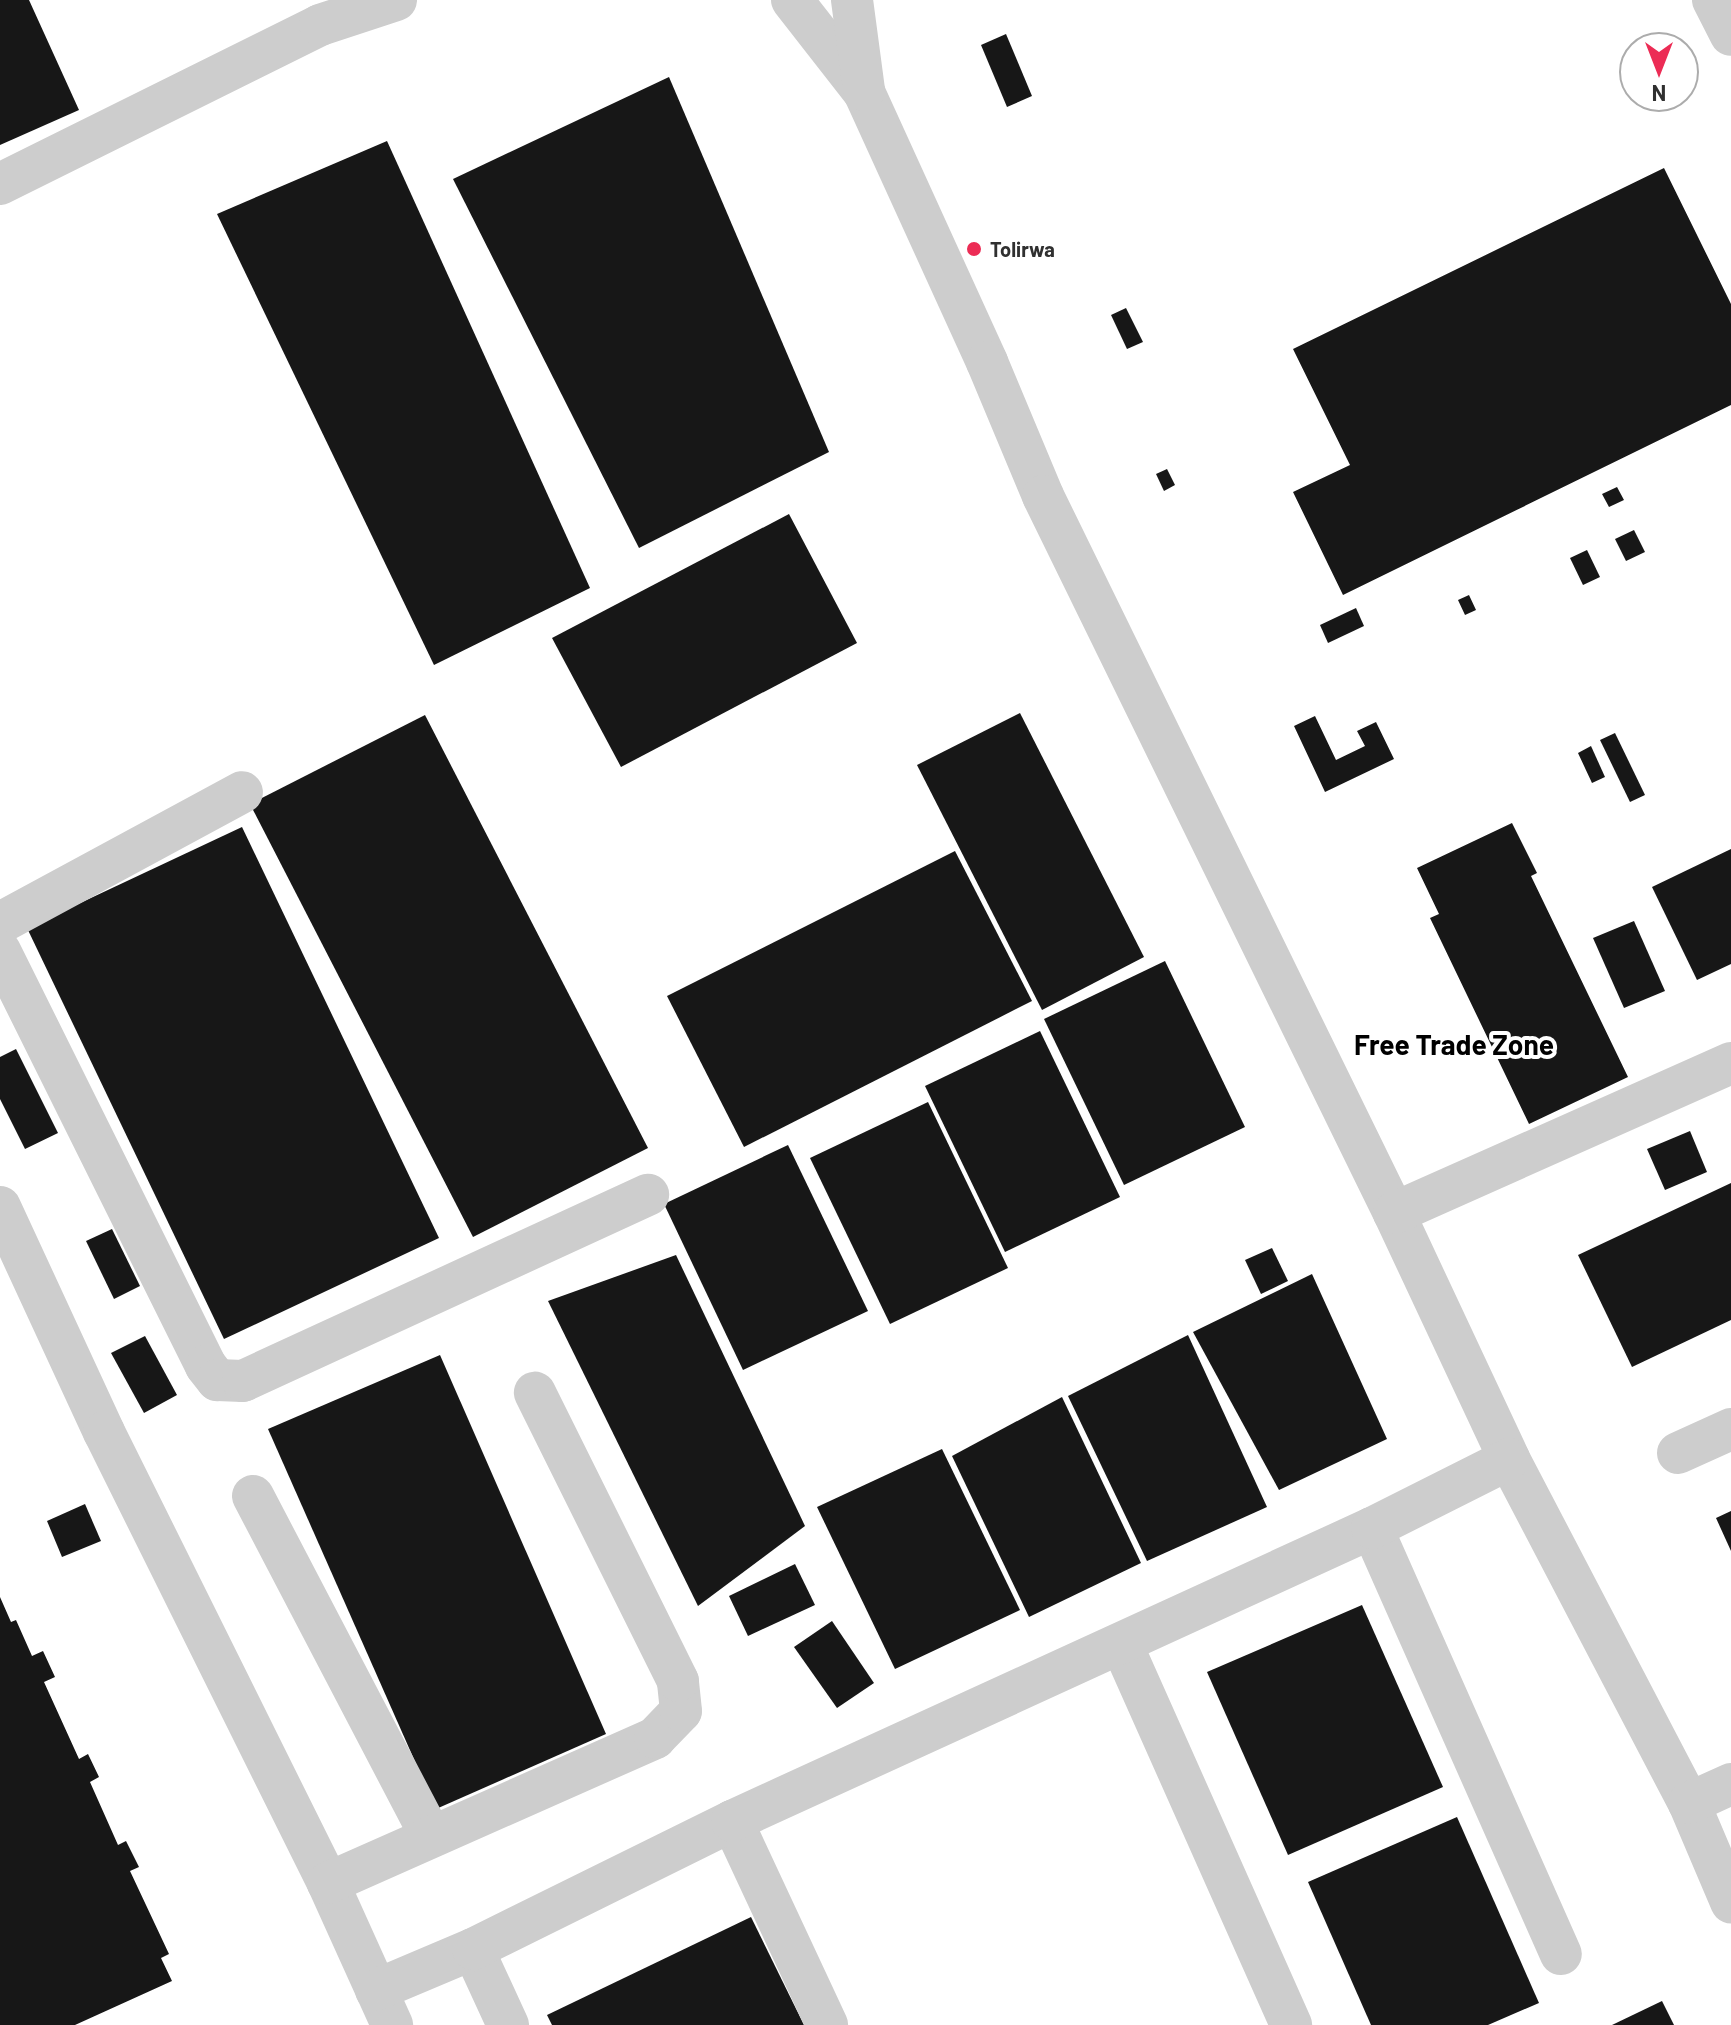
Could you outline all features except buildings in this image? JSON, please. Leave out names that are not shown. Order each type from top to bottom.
[{"type":"lane","points":[[0,184],[320,25],[396,0]]},
{"type":"lane","points":[[792,0],[864,92],[987,362],[1043,496],[1394,1213],[1509,1459],[1689,1803],[1731,1902]]},
{"type":"lane","points":[[852,0],[864,92]]},
{"type":"lane","points":[[1713,0],[1731,35]]},
{"type":"lane","points":[[0,923],[242,792]]},
{"type":"lane","points":[[0,951],[206,1366],[217,1380],[243,1381],[648,1195]]},
{"type":"lane","points":[[1394,1213],[1731,1063]]},
{"type":"lane","points":[[0,1207],[104,1432],[328,1883],[384,2008],[473,1949],[732,1821],[1122,1645],[1372,1528],[1509,1459]]},
{"type":"lane","points":[[328,1883],[430,1835],[655,1738],[681,1711],[678,1681],[535,1393]]},
{"type":"lane","points":[[1678,1453],[1731,1429]]},
{"type":"lane","points":[[253,1496],[430,1835]]},
{"type":"lane","points":[[1372,1528],[1561,1954]]},
{"type":"lane","points":[[1122,1645],[1291,2025]]},
{"type":"lane","points":[[1689,1803],[1731,1784]]},
{"type":"lane","points":[[732,1821],[827,2025]]},
{"type":"lane","points":[[473,1949],[508,2025]]},
{"type":"place","name":"Tolirwa","points":[[974,249]]},
{"type":"district","name":"Free Trade Zone","points":[[1454,1044]]}]
